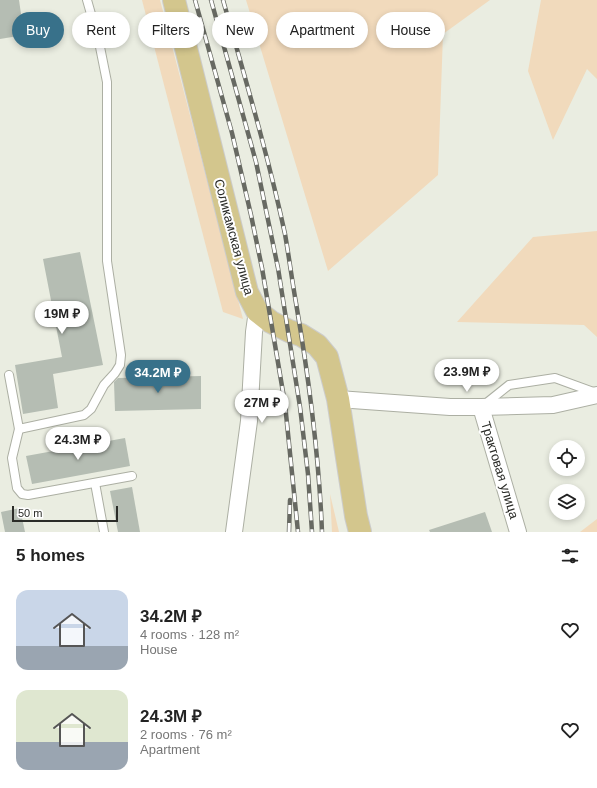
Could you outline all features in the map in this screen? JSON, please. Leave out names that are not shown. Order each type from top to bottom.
[{"type":"main road","name":"Соликамская улица","points":[[174,0],[247,292],[257,311],[271,322],[288,331],[301,335],[317,345],[327,357],[338,399],[356,516],[360,532]]},
{"type":"street","points":[[234,532],[249,421],[254,332],[257,311]]},
{"type":"street","points":[[338,399],[450,407],[481,407],[553,405],[597,394]]},
{"type":"street","name":"Трактовая улица","points":[[481,407],[518,532]]},
{"type":"lane","points":[[19,429],[76,418],[84,415],[91,409],[104,385],[116,373],[120,365],[121,355],[107,261],[107,82],[100,42],[87,0]]},
{"type":"lane","points":[[9,375],[19,429],[12,458],[17,488],[22,494],[28,495],[132,476]]},
{"type":"lane","points":[[481,407],[509,385],[555,378],[597,394]]},
{"type":"lane","points":[[95,483],[104,532]]},
{"type":"shaded area","points":[[142,0],[160,0],[163,12],[145,12]]},
{"type":"shaded area","points":[[246,0],[490,0],[445,33],[445,12],[376,12],[376,48],[443,48],[438,175],[328,271],[261,48],[268,48],[268,12],[250,12]]},
{"type":"shaded area","points":[[541,0],[597,0],[597,79],[587,69],[553,140],[528,71]]},
{"type":"shaded area","points":[[154,48],[172,48],[243,319],[223,312]]},
{"type":"shaded area","points":[[597,231],[597,337],[584,325],[457,322],[533,237]]},
{"type":"shaded area","points":[[330,494],[339,532],[332,532]]},
{"type":"shaded area","points":[[597,519],[597,532],[580,532]]},
{"type":"building","points":[[0,0],[19,0],[21,12],[12,12],[12,37],[0,39]]},
{"type":"building","points":[[80,252],[103,365],[53,374],[58,408],[23,414],[15,365],[62,357],[43,259]]},
{"type":"building","points":[[201,376],[201,409],[115,411],[114,382],[118,378]]},
{"type":"building","points":[[125,438],[130,466],[32,484],[26,456]]},
{"type":"building","points":[[132,487],[140,532],[118,532],[110,491]]},
{"type":"building","points":[[20,508],[25,532],[5,532],[1,512]]},
{"type":"building","points":[[485,512],[492,532],[430,532],[429,530]]},
{"type":"railway","points":[[195,0],[232,133],[262,268],[285,404],[298,532]]},
{"type":"railway","points":[[211,0],[256,162],[278,268],[300,407],[308,474],[312,532]]},
{"type":"railway","points":[[223,0],[264,146],[285,234],[313,417],[321,503],[322,532]]},
{"type":"railway","points":[[289,532],[290,500]]}]
